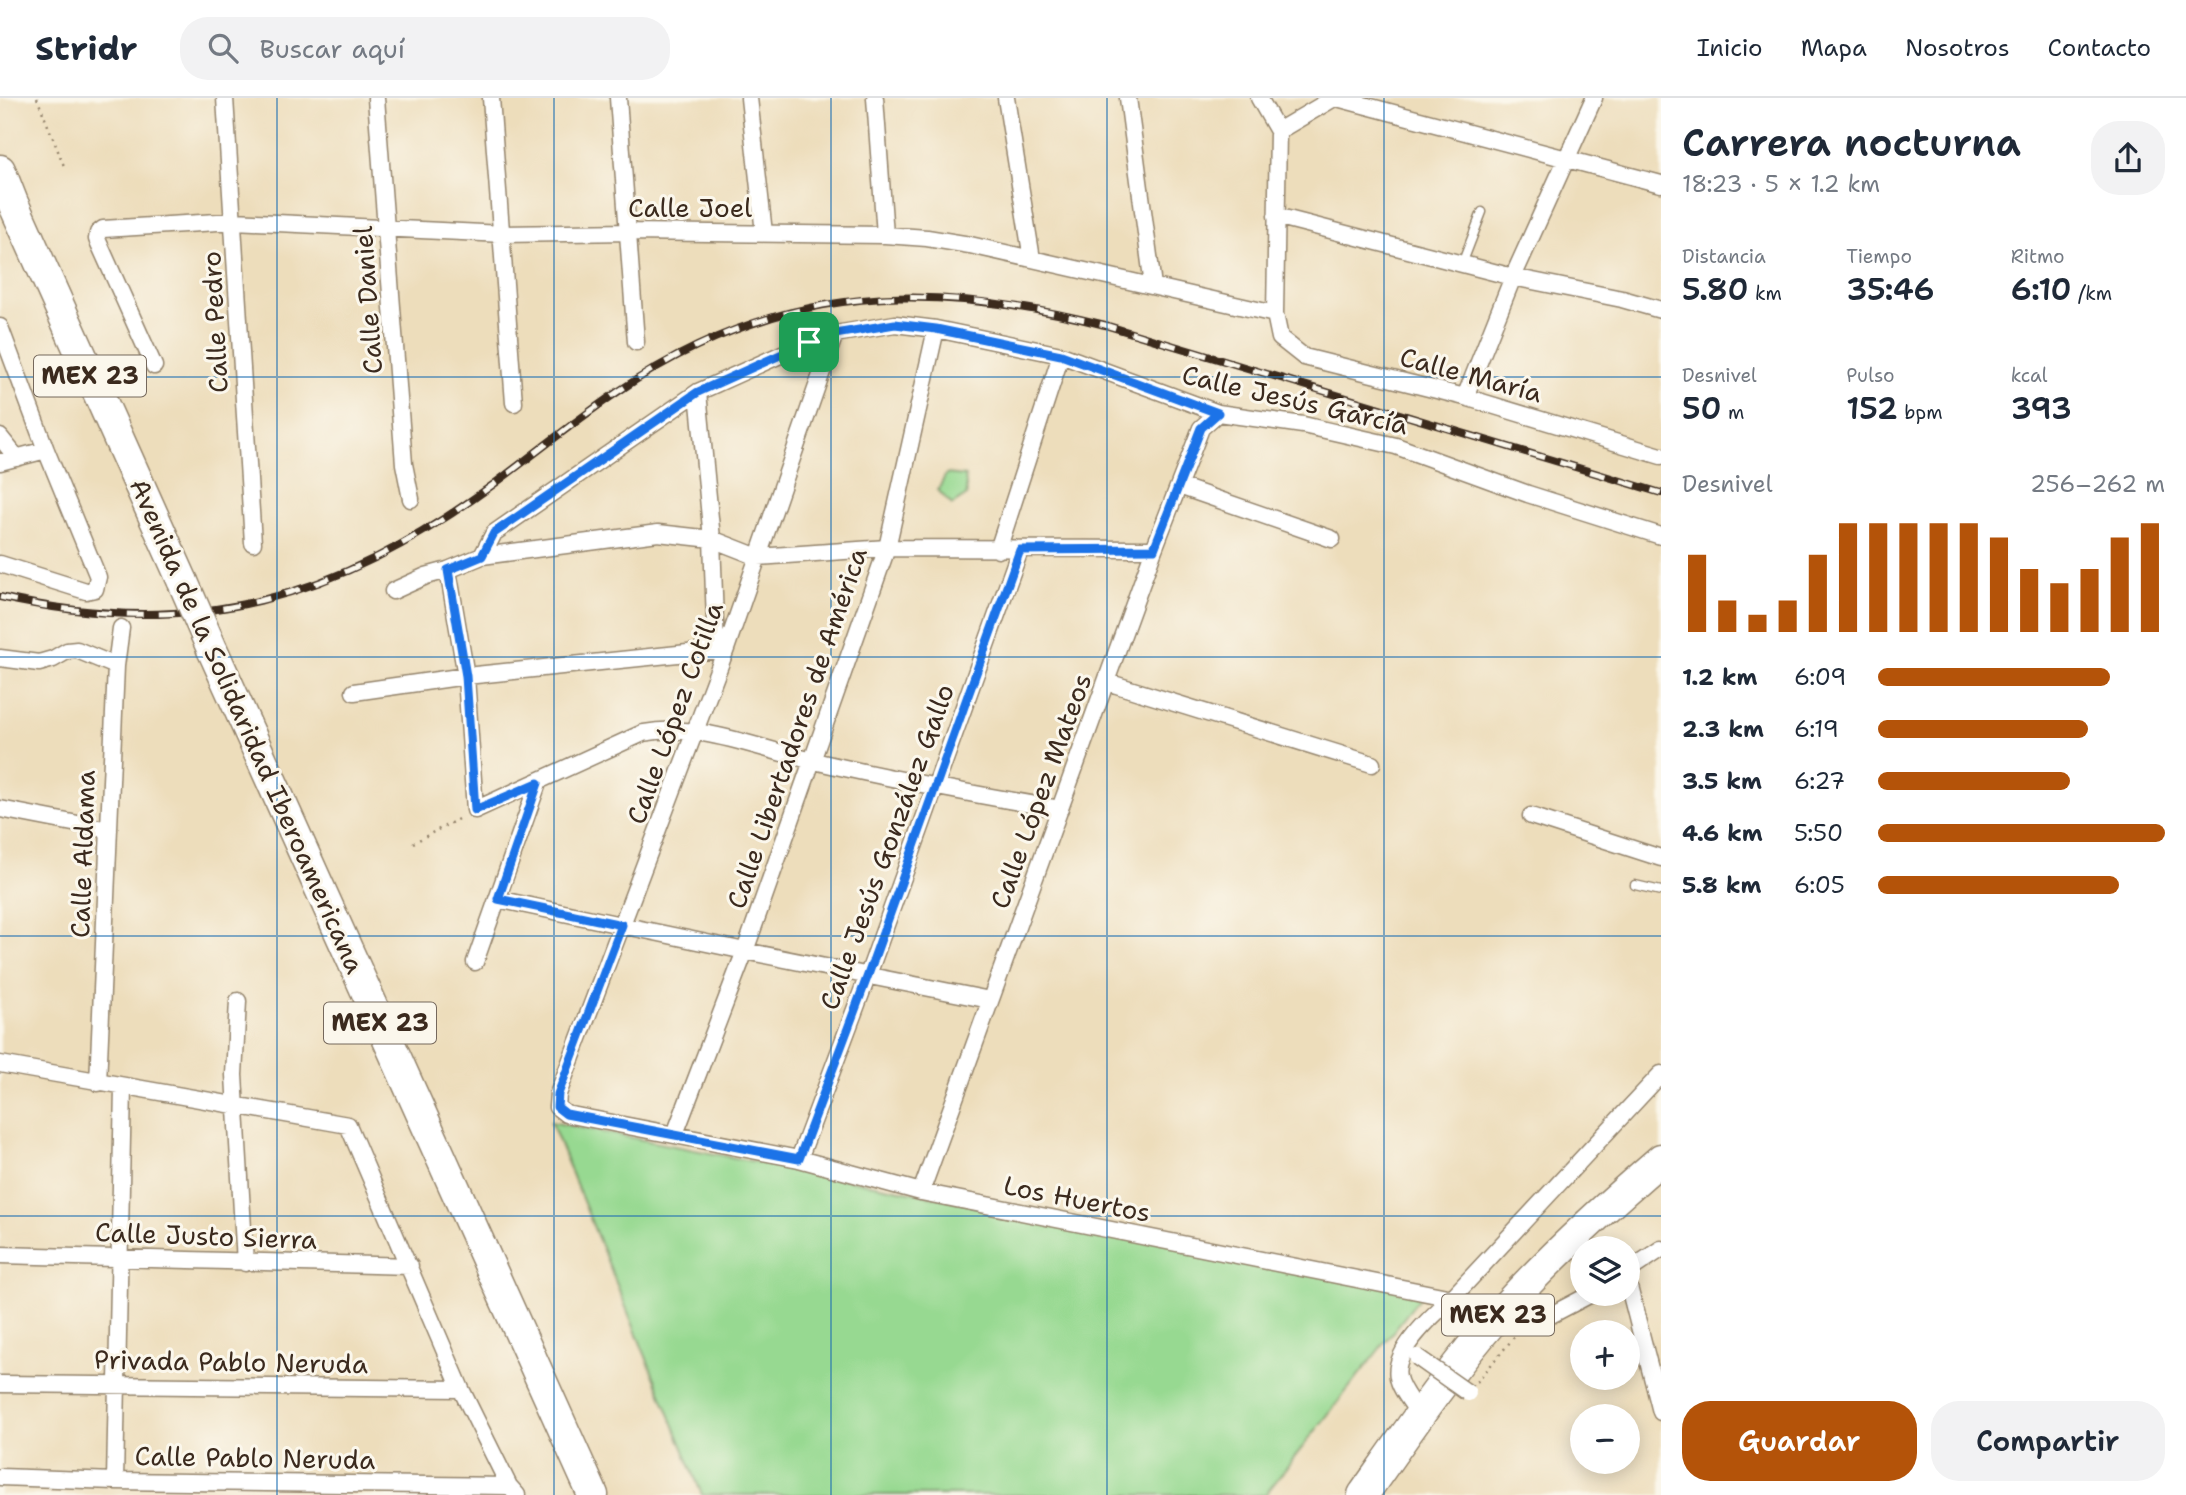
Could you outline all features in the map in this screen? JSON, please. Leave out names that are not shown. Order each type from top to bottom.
[{"type":"highway","name":"Avenida de la Solidaridad Iberoamericana","points":[[0,170],[212,649],[593,1495]]},
{"type":"highway","name":"MEX 23","points":[[1363,1495],[1419,1415],[1498,1315],[1541,1269],[1661,1159]]},
{"type":"street","name":"Calle Pedro","points":[[225,98],[253,543]]},
{"type":"street","name":"Calle Daniel","points":[[376,98],[388,227],[404,464],[411,499]]},
{"type":"street","points":[[491,98],[514,403]]},
{"type":"street","points":[[618,98],[636,342]]},
{"type":"street","points":[[749,98],[764,233]]},
{"type":"street","points":[[875,98],[886,235]]},
{"type":"street","points":[[1006,98],[1032,259]]},
{"type":"street","points":[[1128,98],[1153,286]]},
{"type":"street","points":[[1259,98],[1278,131],[1276,322]]},
{"type":"street","points":[[1278,131],[1335,98],[1661,184]]},
{"type":"street","points":[[1465,397],[1513,277],[1594,98]]},
{"type":"street","points":[[1276,216],[1513,277],[1622,299],[1661,310]]},
{"type":"street","name":"Calle Joel","points":[[154,366],[97,239],[98,233],[103,229],[234,221],[502,234],[764,233],[928,238],[1153,286],[1276,322]]},
{"type":"street","name":"Calle María","points":[[1276,322],[1280,338],[1304,357],[1465,397],[1661,456]]},
{"type":"street","name":"Calle Jesús García","points":[[482,556],[494,533],[698,392],[809,342],[835,334],[895,324],[936,329],[1061,355],[1218,413],[1303,425],[1396,446],[1528,494],[1661,536]]},
{"type":"street","points":[[0,327],[98,577],[95,589],[86,591],[0,564]]},
{"type":"street","name":"Calle Libertadores de América","points":[[674,1134],[745,951],[887,548],[936,329]]},
{"type":"street","name":"Calle López Cotilla","points":[[557,1107],[558,1094],[696,730],[721,650],[758,557],[835,334]]},
{"type":"street","points":[[999,550],[1061,355]]},
{"type":"street","points":[[354,692],[466,676],[721,650],[698,392]]},
{"type":"street","name":"Calle López Mateos","points":[[921,1192],[1154,549],[1201,428],[1218,413]]},
{"type":"street","points":[[0,437],[17,458]]},
{"type":"street","points":[[0,462],[46,450]]},
{"type":"street","points":[[1179,486],[1332,539]]},
{"type":"street","points":[[393,592],[426,576],[482,556],[658,533],[712,539],[758,557],[887,548],[1154,549]]},
{"type":"street","name":"Calle Jesús González Gallo","points":[[799,1159],[1020,550]]},
{"type":"street","points":[[448,570],[466,676],[475,810],[643,733],[666,729],[696,730],[811,761],[934,788],[1059,809]]},
{"type":"street","name":"Calle Aldama","points":[[98,1083],[116,666],[121,628]]},
{"type":"street","points":[[0,658],[39,663],[67,651],[77,650],[116,666]]},
{"type":"street","points":[[1107,682],[1372,764]]},
{"type":"street","points":[[475,962],[538,783]]},
{"type":"street","points":[[0,809],[109,830]]},
{"type":"street","points":[[1531,816],[1661,858]]},
{"type":"street","points":[[498,899],[990,1000]]},
{"type":"street","points":[[238,1001],[234,1075],[245,1263]]},
{"type":"street","points":[[0,1071],[0,1064],[348,1125],[461,1389],[513,1490]]},
{"type":"street","points":[[1419,1415],[1398,1380],[1398,1362],[1411,1341],[1661,1074]]},
{"type":"street","points":[[114,1481],[123,1087]]},
{"type":"street","name":"Los Huertos","points":[[557,1107],[566,1114],[799,1159],[921,1192],[1452,1298]]},
{"type":"street","points":[[1640,1263],[1661,1249]]},
{"type":"street","name":"Calle Justo Sierra","points":[[0,1255],[410,1266]]},
{"type":"street","points":[[1498,1315],[1524,1324],[1570,1304]]},
{"type":"street","points":[[1634,1306],[1661,1412]]},
{"type":"street","points":[[1417,1357],[1468,1393]]},
{"type":"street","name":"Privada Pablo Neruda","points":[[0,1384],[461,1389]]},
{"type":"street","name":"Calle Pablo Neruda","points":[[0,1477],[513,1490]]},
{"type":"lane","points":[[1462,264],[1482,212]]},
{"type":"lane","points":[[1635,885],[1661,891]]},
{"type":"path","points":[[37,98],[64,166]]},
{"type":"path","points":[[413,843],[475,810]]},
{"type":"path","points":[[1468,1393],[1508,1344]]},
{"type":"green space","points":[[946,474],[965,476],[967,495],[952,505],[938,490]]},
{"type":"green space","points":[[551,1122],[1424,1292],[1265,1495],[702,1495]]},
{"type":"railway","points":[[0,597],[70,610],[137,614],[200,611],[260,600],[319,582],[377,557],[435,524],[494,484],[617,392],[669,360],[748,325],[798,310],[849,301],[949,299],[1000,304],[1105,325],[1661,493]]},
{"type":"route","points":[[895,324],[936,329],[1061,355],[1218,413],[1201,428],[1154,549],[1020,550],[799,1159],[566,1114],[557,1107],[558,1094],[622,925],[498,899],[538,783],[475,810],[466,676],[448,570],[482,556],[494,533],[698,392],[809,342],[835,334],[895,324]]}]
